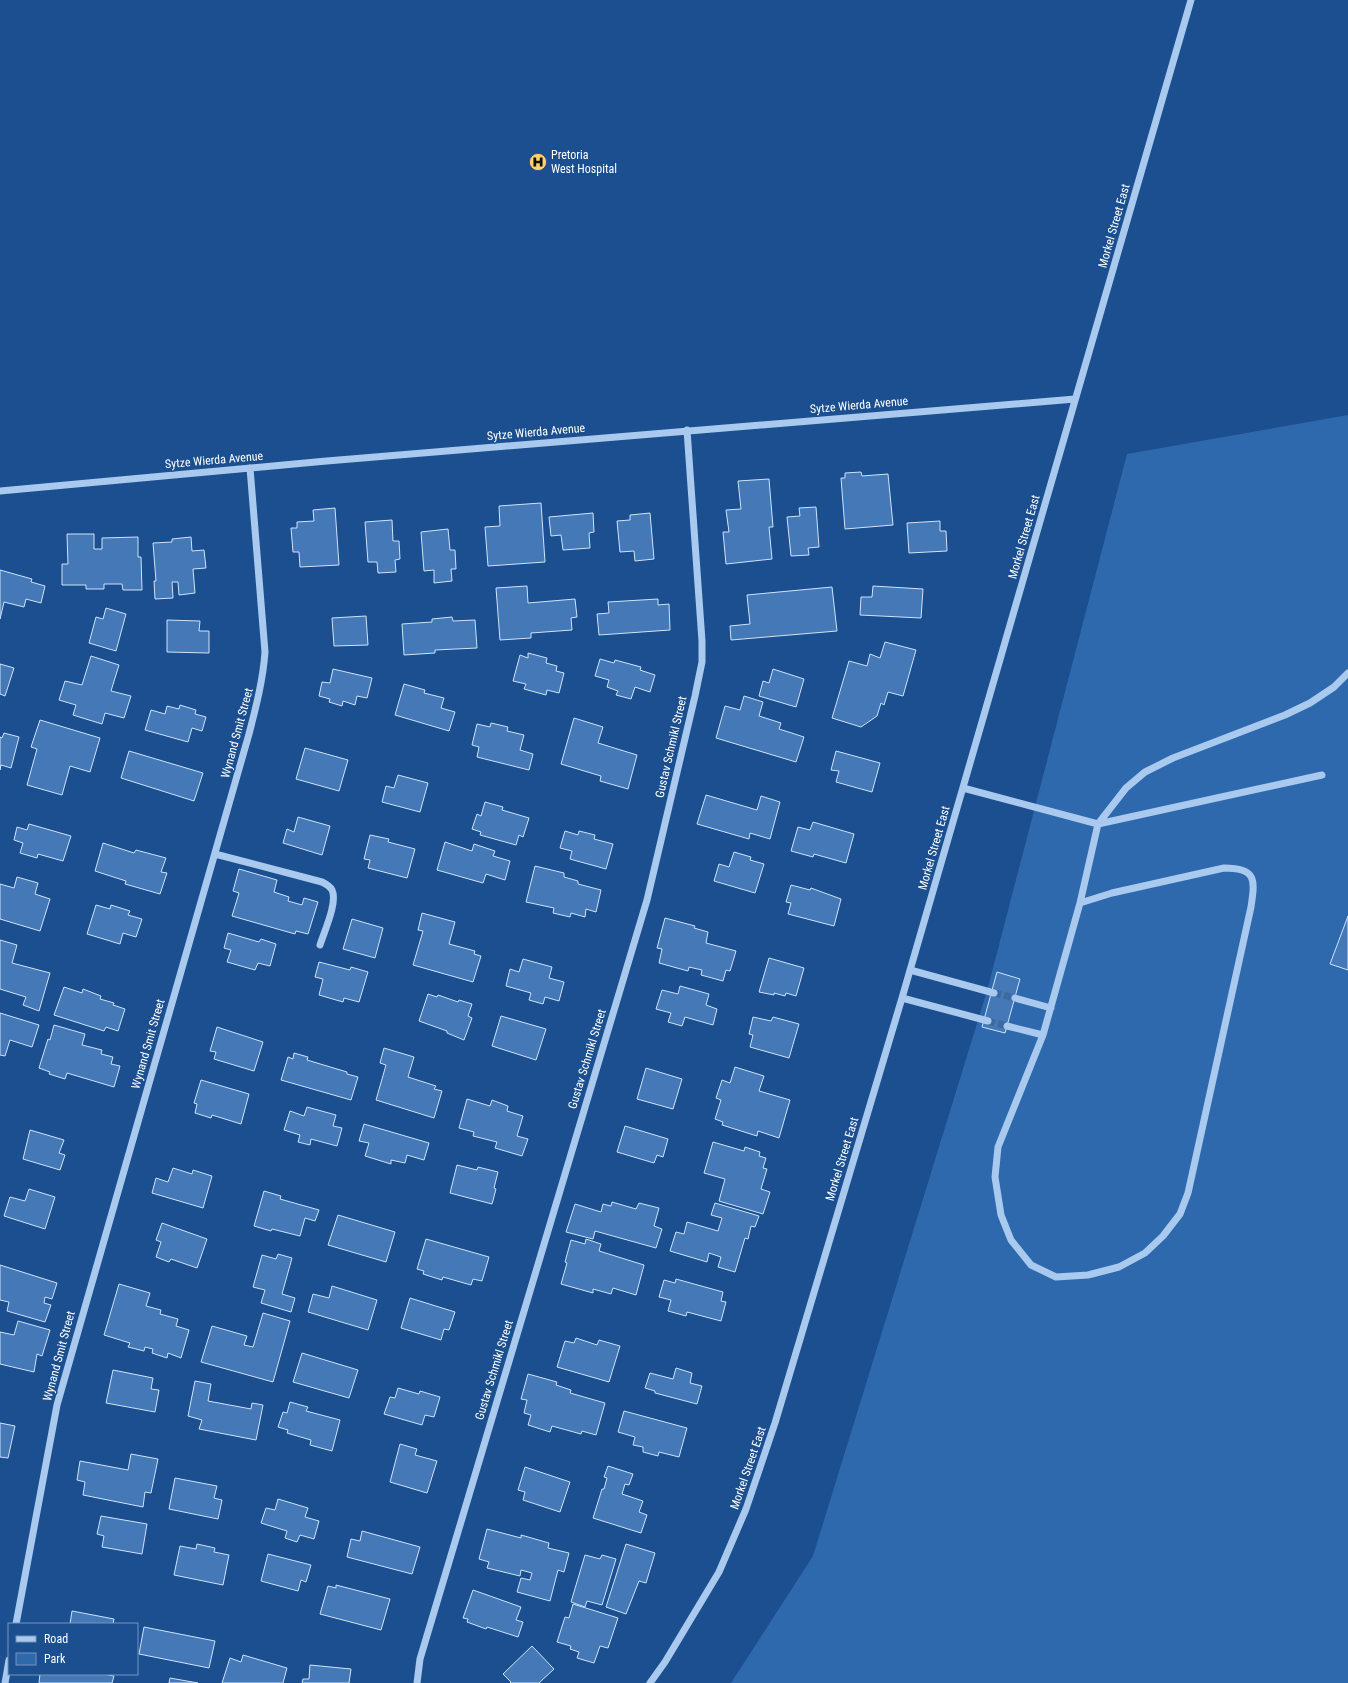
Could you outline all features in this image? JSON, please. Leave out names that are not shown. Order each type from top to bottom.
[{"type":"street","name":"Morkel Street East","points":[[650,1683],[666,1662],[719,1572],[746,1509],[778,1415],[902,998],[1191,0]]},
{"type":"street","name":"Sytze Wierda Avenue","points":[[0,492],[250,468],[687,430],[1075,399]]},
{"type":"street","name":"Gustav Schmikl Street","points":[[417,1683],[420,1659],[647,900],[695,696],[702,662],[702,641],[687,430]]},
{"type":"street","name":"Wynand Smit Street","points":[[16,1623],[57,1405],[249,734],[263,672],[265,652],[250,468]]},
{"type":"street","points":[[1080,903],[1112,893],[1224,868],[1238,868],[1248,872],[1253,880],[1251,907],[1188,1193],[1180,1214],[1163,1236],[1145,1253],[1119,1267],[1088,1275],[1056,1276],[1031,1265],[1012,1240],[1001,1215],[995,1177],[998,1147],[1043,1035],[1051,1008],[1080,903],[1098,824],[1126,788],[1145,772],[1173,758],[1284,715],[1310,703],[1334,687],[1348,673]]},
{"type":"street","points":[[963,788],[1098,824],[1322,775]]},
{"type":"street","points":[[215,854],[322,882],[328,885],[332,889],[334,898],[320,945]]},
{"type":"street","points":[[910,970],[994,993]]},
{"type":"street","points":[[902,998],[988,1021]]},
{"type":"street","points":[[1015,998],[1051,1008]]},
{"type":"street","points":[[1007,1026],[1043,1035]]},
{"type":"street","points":[[5,1683],[8,1666]]},
{"type":"green space","points":[[1348,415],[1348,1683],[731,1683],[813,1556],[987,991],[1127,454]]},
{"type":"building","points":[[861,472],[862,476],[888,474],[893,525],[845,529],[841,478],[845,478],[845,473]]},
{"type":"building","points":[[769,479],[773,527],[769,527],[772,559],[726,564],[723,532],[729,532],[726,510],[741,509],[738,481]]},
{"type":"building","points":[[541,503],[545,562],[488,566],[485,527],[500,526],[499,506]]},
{"type":"building","points":[[816,507],[819,547],[808,548],[809,555],[791,556],[787,517],[800,516],[799,508]]},
{"type":"building","points":[[335,508],[339,565],[300,567],[299,552],[293,552],[291,528],[297,528],[297,522],[314,521],[313,510]]},
{"type":"building","points":[[593,513],[594,532],[589,533],[590,548],[563,550],[561,535],[551,536],[549,517]]},
{"type":"building","points":[[650,513],[654,559],[635,561],[634,551],[620,552],[617,521],[630,520],[630,515]]},
{"type":"building","points":[[392,520],[393,541],[399,541],[400,559],[395,560],[396,572],[378,573],[377,562],[368,562],[365,522]]},
{"type":"building","points":[[940,521],[940,531],[946,531],[947,551],[909,553],[907,523]]},
{"type":"building","points":[[448,529],[450,550],[455,550],[456,569],[451,569],[452,581],[434,583],[434,570],[424,571],[421,532]]},
{"type":"building","points":[[67,534],[94,534],[94,549],[102,549],[102,538],[138,537],[138,557],[141,557],[142,590],[123,590],[122,584],[104,584],[104,589],[86,589],[86,585],[62,585],[62,564],[68,564]]},
{"type":"building","points":[[191,537],[192,551],[204,550],[206,568],[193,569],[195,593],[179,595],[178,582],[172,582],[173,598],[155,599],[154,581],[156,581],[153,543],[172,542],[172,539]]},
{"type":"building","points":[[0,570],[32,579],[31,582],[45,586],[41,603],[26,599],[24,607],[4,602],[0,619]]},
{"type":"building","points":[[527,586],[528,603],[575,599],[577,617],[571,618],[572,630],[531,633],[531,638],[500,640],[496,588]]},
{"type":"building","points":[[873,586],[923,589],[921,618],[860,615],[861,597],[872,597]]},
{"type":"building","points":[[832,587],[837,631],[731,640],[730,626],[750,624],[747,595]]},
{"type":"building","points":[[658,599],[658,605],[669,604],[670,630],[599,635],[597,614],[609,613],[608,602]]},
{"type":"building","points":[[106,608],[126,614],[116,651],[89,643],[96,617],[103,619]]},
{"type":"building","points":[[366,616],[368,645],[334,646],[332,618]]},
{"type":"building","points":[[452,617],[453,621],[475,620],[477,648],[435,650],[435,653],[404,655],[402,624],[432,622],[432,619]]},
{"type":"building","points":[[167,620],[200,621],[199,631],[209,631],[209,653],[167,652]]},
{"type":"building","points":[[885,642],[916,650],[903,696],[888,692],[884,705],[881,703],[877,716],[861,727],[832,718],[849,661],[867,666],[870,654],[880,658]]},
{"type":"building","points":[[528,653],[547,658],[546,663],[557,666],[556,671],[564,673],[559,693],[547,690],[546,695],[524,689],[526,684],[513,681],[520,655],[528,658]]},
{"type":"building","points":[[91,656],[119,665],[111,691],[131,696],[124,718],[105,713],[102,724],[73,715],[76,705],[59,700],[65,681],[82,685]]},
{"type":"building","points":[[600,659],[614,663],[615,660],[641,667],[640,670],[655,675],[650,692],[635,687],[631,699],[616,695],[618,691],[607,687],[609,680],[595,676]]},
{"type":"building","points":[[0,664],[14,668],[5,696],[0,694]]},
{"type":"building","points":[[333,669],[372,678],[367,698],[357,696],[355,705],[343,701],[342,706],[329,702],[330,699],[319,696],[322,682],[330,683]]},
{"type":"building","points":[[773,669],[804,679],[796,707],[759,696],[763,681],[769,683]]},
{"type":"building","points":[[404,684],[425,690],[424,693],[444,698],[441,708],[455,712],[449,731],[395,715]]},
{"type":"building","points":[[744,696],[763,702],[759,716],[781,723],[779,729],[804,737],[796,762],[716,738],[725,706],[740,710]]},
{"type":"building","points":[[180,705],[196,710],[195,714],[206,717],[202,731],[192,728],[188,742],[145,730],[151,710],[165,714],[167,706],[179,709]]},
{"type":"building","points":[[574,718],[603,727],[598,743],[637,755],[628,789],[600,781],[601,776],[561,764]]},
{"type":"building","points":[[40,720],[100,738],[90,772],[70,766],[62,795],[27,785],[37,749],[31,747]]},
{"type":"building","points":[[491,723],[508,727],[507,731],[524,735],[520,750],[533,754],[529,770],[477,757],[479,747],[472,745],[477,724],[490,727]]},
{"type":"building","points":[[4,733],[19,737],[11,768],[1,765],[0,770],[0,737],[2,738]]},
{"type":"building","points":[[305,748],[348,760],[339,791],[296,779]]},
{"type":"building","points":[[129,751],[203,773],[194,801],[121,778]]},
{"type":"building","points":[[836,751],[880,763],[872,792],[836,782],[839,771],[831,770]]},
{"type":"building","points":[[398,775],[428,783],[420,812],[382,802],[386,786],[394,788]]},
{"type":"building","points":[[706,795],[757,810],[761,796],[780,802],[770,839],[750,833],[749,839],[697,824]]},
{"type":"building","points":[[485,802],[503,807],[502,810],[529,818],[523,837],[519,835],[516,845],[480,835],[481,832],[472,829],[477,814],[481,816]]},
{"type":"building","points":[[298,817],[330,826],[322,855],[283,843],[287,829],[294,832]]},
{"type":"building","points":[[813,822],[854,834],[846,863],[814,854],[813,857],[791,851],[798,827],[810,830]]},
{"type":"building","points":[[29,824],[71,836],[63,861],[38,854],[37,858],[20,853],[23,843],[14,840],[17,827],[27,830]]},
{"type":"building","points":[[565,831],[578,835],[579,831],[595,835],[594,839],[613,844],[606,869],[570,859],[572,851],[560,848]]},
{"type":"building","points":[[370,835],[389,839],[388,842],[415,849],[407,878],[368,868],[370,860],[364,859]]},
{"type":"building","points":[[445,842],[472,851],[474,844],[495,851],[493,856],[510,861],[505,880],[486,874],[483,883],[437,870]]},
{"type":"building","points":[[103,843],[134,853],[136,850],[166,858],[161,872],[167,873],[160,894],[125,884],[126,881],[95,871]]},
{"type":"building","points":[[734,852],[751,857],[750,860],[764,864],[755,893],[714,881],[719,864],[729,867]]},
{"type":"building","points":[[535,866],[564,873],[564,877],[578,881],[578,884],[601,890],[596,912],[586,909],[585,917],[571,913],[570,917],[553,913],[554,908],[526,902]]},
{"type":"building","points":[[239,869],[277,880],[274,892],[289,897],[288,901],[302,905],[304,898],[318,902],[308,934],[296,931],[295,934],[232,916],[239,893],[233,891]]},
{"type":"building","points":[[17,877],[38,883],[35,894],[50,899],[40,931],[0,919],[0,884],[14,888]]},
{"type":"building","points":[[791,885],[810,890],[811,888],[841,899],[834,926],[788,914],[791,903],[786,902]]},
{"type":"building","points":[[96,905],[110,909],[111,905],[130,911],[128,915],[142,919],[136,937],[123,933],[120,944],[87,934]]},
{"type":"building","points":[[422,913],[455,922],[449,944],[475,951],[474,954],[481,956],[473,982],[413,965],[423,931],[418,930]]},
{"type":"building","points":[[1348,916],[1348,970],[1330,964]]},
{"type":"building","points":[[665,918],[695,926],[694,928],[708,932],[706,943],[736,951],[730,971],[726,970],[723,981],[701,975],[702,970],[689,967],[688,971],[659,963],[662,949],[657,948]]},
{"type":"building","points":[[352,919],[383,928],[375,958],[343,949]]},
{"type":"building","points":[[228,933],[259,942],[261,939],[276,944],[270,966],[258,963],[255,970],[227,962],[231,950],[224,948]]},
{"type":"building","points":[[0,940],[17,945],[12,963],[50,973],[39,1011],[23,1005],[26,997],[0,989]]},
{"type":"building","points":[[769,958],[804,968],[796,996],[786,993],[785,996],[774,993],[774,995],[759,992]]},
{"type":"building","points":[[523,959],[552,967],[549,978],[564,982],[559,1001],[545,997],[543,1004],[529,1000],[531,993],[506,986],[510,969],[519,972]]},
{"type":"building","points":[[319,962],[350,970],[351,967],[368,972],[359,1002],[344,998],[343,1002],[319,995],[323,979],[315,977]]},
{"type":"building","points":[[997,972],[1020,979],[1005,1033],[982,1027]]},
{"type":"building","points":[[680,986],[709,994],[706,1005],[717,1009],[713,1025],[685,1017],[682,1026],[668,1022],[671,1013],[656,1009],[662,990],[678,994]]},
{"type":"building","points":[[64,987],[82,993],[83,989],[101,996],[100,999],[114,1003],[113,1005],[125,1009],[118,1031],[106,1027],[104,1031],[54,1015]]},
{"type":"building","points":[[428,994],[437,997],[438,995],[458,1002],[459,1000],[472,1004],[468,1016],[472,1018],[464,1040],[447,1033],[447,1031],[419,1021]]},
{"type":"building","points":[[0,1013],[39,1025],[32,1047],[10,1040],[5,1056],[0,1055]]},
{"type":"building","points":[[501,1016],[546,1029],[536,1060],[492,1046]]},
{"type":"building","points":[[753,1017],[771,1021],[773,1017],[799,1024],[789,1058],[750,1047],[753,1035],[749,1034]]},
{"type":"building","points":[[54,1025],[85,1034],[82,1045],[102,1050],[101,1054],[113,1057],[111,1064],[120,1066],[114,1087],[67,1073],[65,1079],[49,1074],[50,1072],[39,1068]]},
{"type":"building","points":[[217,1027],[263,1042],[254,1071],[214,1059],[216,1052],[210,1051]]},
{"type":"building","points":[[384,1048],[414,1057],[408,1077],[436,1086],[434,1089],[442,1091],[434,1118],[376,1100],[386,1065],[380,1063]]},
{"type":"building","points":[[294,1053],[308,1057],[307,1060],[347,1072],[347,1074],[358,1077],[351,1100],[281,1080],[288,1057],[293,1059]]},
{"type":"building","points":[[735,1067],[764,1076],[759,1091],[790,1100],[779,1138],[758,1131],[757,1136],[722,1125],[723,1122],[715,1119],[721,1100],[716,1098],[722,1080],[730,1083]]},
{"type":"building","points":[[646,1068],[682,1079],[673,1109],[637,1099]]},
{"type":"building","points":[[201,1080],[249,1094],[241,1124],[212,1115],[211,1118],[195,1113],[197,1104],[194,1103]]},
{"type":"building","points":[[467,1099],[490,1106],[492,1100],[508,1106],[507,1111],[523,1116],[517,1136],[528,1139],[522,1156],[495,1148],[497,1142],[473,1136],[474,1132],[459,1128]]},
{"type":"building","points":[[307,1107],[336,1115],[333,1126],[342,1128],[337,1146],[311,1139],[310,1145],[298,1142],[300,1135],[284,1130],[290,1111],[304,1116]]},
{"type":"building","points":[[364,1124],[429,1143],[424,1160],[407,1155],[405,1163],[391,1160],[391,1164],[365,1156],[369,1143],[359,1141]]},
{"type":"building","points":[[625,1126],[668,1139],[663,1157],[657,1155],[654,1163],[617,1152]]},
{"type":"building","points":[[30,1130],[64,1140],[59,1153],[65,1155],[60,1170],[23,1159]]},
{"type":"building","points":[[713,1142],[744,1151],[745,1147],[760,1152],[759,1156],[766,1158],[763,1168],[767,1169],[761,1189],[770,1192],[763,1214],[719,1201],[725,1179],[704,1173]]},
{"type":"building","points":[[457,1165],[477,1170],[478,1167],[498,1172],[492,1204],[450,1193]]},
{"type":"building","points":[[173,1168],[192,1174],[193,1170],[212,1176],[203,1208],[152,1193],[156,1178],[168,1182]]},
{"type":"building","points":[[29,1189],[55,1197],[45,1229],[4,1216],[10,1197],[25,1201]]},
{"type":"building","points":[[264,1191],[281,1196],[280,1199],[319,1210],[315,1221],[305,1218],[300,1236],[272,1229],[271,1231],[254,1226]]},
{"type":"building","points":[[612,1202],[636,1209],[639,1203],[659,1208],[654,1226],[662,1229],[656,1248],[595,1231],[593,1239],[566,1232],[575,1204],[601,1212],[603,1204],[611,1206]]},
{"type":"building","points":[[715,1203],[759,1216],[755,1227],[751,1226],[748,1239],[745,1238],[735,1272],[718,1267],[721,1257],[709,1253],[707,1262],[670,1251],[676,1232],[684,1234],[687,1222],[718,1231],[722,1218],[711,1215]]},
{"type":"building","points":[[338,1215],[395,1232],[386,1262],[328,1245]]},
{"type":"building","points":[[162,1223],[207,1239],[197,1268],[171,1259],[169,1262],[156,1257],[161,1242],[156,1240]]},
{"type":"building","points":[[426,1239],[489,1257],[482,1281],[473,1279],[471,1285],[443,1277],[442,1280],[423,1274],[424,1271],[417,1269]]},
{"type":"building","points":[[586,1239],[601,1244],[599,1251],[644,1265],[636,1295],[613,1288],[611,1294],[593,1289],[593,1293],[561,1284],[571,1240],[585,1244]]},
{"type":"building","points":[[278,1254],[292,1258],[282,1294],[295,1298],[291,1312],[261,1303],[265,1290],[253,1287],[262,1255],[276,1259]]},
{"type":"building","points":[[0,1265],[57,1283],[52,1299],[45,1297],[44,1303],[51,1305],[45,1322],[7,1311],[9,1302],[0,1300]]},
{"type":"building","points":[[676,1279],[723,1292],[721,1301],[726,1302],[721,1321],[687,1312],[686,1316],[668,1311],[671,1300],[659,1297],[664,1280],[675,1283]]},
{"type":"building","points":[[119,1284],[150,1293],[146,1306],[161,1310],[160,1314],[178,1319],[176,1326],[189,1330],[181,1358],[168,1353],[167,1358],[152,1353],[153,1349],[145,1347],[144,1351],[128,1347],[130,1343],[104,1335]]},
{"type":"building","points":[[332,1286],[377,1300],[368,1330],[308,1312],[313,1294],[329,1298]]},
{"type":"building","points":[[410,1298],[455,1312],[449,1330],[444,1329],[441,1340],[401,1328]]},
{"type":"building","points":[[263,1313],[290,1321],[273,1382],[201,1362],[212,1326],[247,1336],[244,1345],[253,1347]]},
{"type":"building","points":[[18,1321],[50,1330],[42,1356],[37,1354],[34,1372],[0,1364],[0,1332],[14,1335]]},
{"type":"building","points":[[576,1338],[597,1345],[599,1340],[620,1346],[609,1382],[557,1367],[565,1341],[574,1343]]},
{"type":"building","points":[[302,1353],[358,1370],[349,1398],[293,1382]]},
{"type":"building","points":[[676,1368],[692,1373],[690,1383],[702,1386],[697,1404],[655,1393],[655,1391],[645,1388],[650,1373],[673,1379]]},
{"type":"building","points":[[113,1370],[153,1378],[151,1389],[159,1390],[155,1412],[106,1403]]},
{"type":"building","points":[[528,1374],[557,1382],[556,1385],[571,1390],[570,1393],[605,1403],[596,1435],[582,1431],[581,1434],[552,1426],[550,1432],[528,1425],[531,1415],[524,1413],[527,1400],[521,1399]]},
{"type":"building","points":[[195,1381],[211,1384],[208,1401],[251,1409],[252,1403],[263,1405],[256,1440],[199,1429],[202,1420],[188,1416]]},
{"type":"building","points":[[398,1388],[419,1394],[420,1391],[440,1397],[434,1417],[425,1415],[422,1425],[384,1414],[390,1397],[395,1398]]},
{"type":"building","points":[[290,1402],[308,1407],[306,1411],[340,1420],[332,1451],[310,1445],[311,1440],[287,1433],[288,1430],[278,1427],[283,1412],[287,1413]]},
{"type":"building","points":[[624,1411],[687,1428],[679,1457],[659,1452],[658,1456],[643,1452],[643,1447],[633,1445],[635,1437],[618,1432]]},
{"type":"building","points":[[0,1423],[15,1426],[8,1458],[0,1457]]},
{"type":"building","points":[[400,1444],[417,1449],[415,1455],[437,1461],[427,1493],[390,1482]]},
{"type":"building","points":[[131,1454],[158,1459],[151,1493],[145,1492],[143,1507],[83,1495],[85,1482],[77,1480],[80,1461],[128,1470]]},
{"type":"building","points":[[608,1466],[633,1474],[629,1485],[625,1484],[622,1494],[643,1501],[639,1512],[647,1515],[641,1533],[593,1518],[602,1489],[604,1489],[607,1478],[604,1477]]},
{"type":"building","points":[[525,1467],[570,1482],[560,1512],[523,1500],[525,1492],[518,1490]]},
{"type":"building","points":[[175,1478],[217,1486],[214,1498],[222,1500],[218,1519],[169,1509]]},
{"type":"building","points":[[278,1499],[308,1508],[305,1517],[319,1521],[314,1539],[300,1535],[297,1542],[285,1538],[287,1531],[261,1523],[266,1508],[275,1510]]},
{"type":"building","points":[[101,1516],[147,1524],[142,1554],[102,1547],[104,1536],[97,1534]]},
{"type":"building","points":[[487,1529],[521,1538],[521,1535],[549,1543],[548,1548],[569,1553],[564,1572],[558,1570],[550,1601],[517,1592],[521,1578],[530,1580],[532,1573],[521,1570],[520,1576],[487,1568],[489,1562],[479,1559]]},
{"type":"building","points":[[362,1531],[420,1547],[412,1574],[347,1557],[351,1539],[360,1541]]},
{"type":"building","points":[[197,1544],[215,1548],[214,1552],[229,1555],[223,1585],[174,1575],[180,1546],[196,1549]]},
{"type":"building","points":[[626,1544],[655,1553],[646,1583],[639,1581],[626,1614],[606,1607]]},
{"type":"building","points":[[268,1554],[311,1565],[306,1582],[301,1580],[298,1591],[261,1581]]},
{"type":"building","points":[[585,1555],[600,1559],[602,1555],[616,1559],[602,1605],[587,1601],[585,1607],[571,1602]]},
{"type":"building","points":[[336,1585],[390,1599],[381,1630],[320,1614],[328,1586],[336,1588]]},
{"type":"building","points":[[473,1590],[521,1607],[516,1620],[523,1622],[518,1637],[487,1627],[486,1629],[467,1622],[468,1619],[463,1618]]},
{"type":"building","points":[[573,1604],[618,1618],[608,1648],[600,1646],[594,1663],[577,1658],[579,1652],[570,1649],[571,1646],[557,1642],[565,1617],[569,1618]]},
{"type":"building","points":[[72,1611],[114,1619],[113,1623],[70,1623]]},
{"type":"building","points":[[144,1627],[215,1641],[209,1668],[139,1654]]},
{"type":"building","points":[[532,1646],[554,1669],[539,1683],[510,1683],[511,1682],[503,1674]]},
{"type":"building","points":[[243,1655],[287,1668],[283,1683],[222,1683],[230,1658],[241,1662]]},
{"type":"building","points":[[310,1665],[351,1669],[349,1683],[302,1683],[303,1679],[309,1679]]},
{"type":"building","points":[[40,1675],[114,1676],[112,1683],[39,1683]]},
{"type":"building","points":[[170,1678],[198,1683],[169,1683]]},
{"type":"tunnel","points":[[994,993],[1015,998]]},
{"type":"tunnel","points":[[988,1021],[1007,1026]]},
{"type":"place","name":"Pretoria West Hospital","points":[[538,162]]}]
